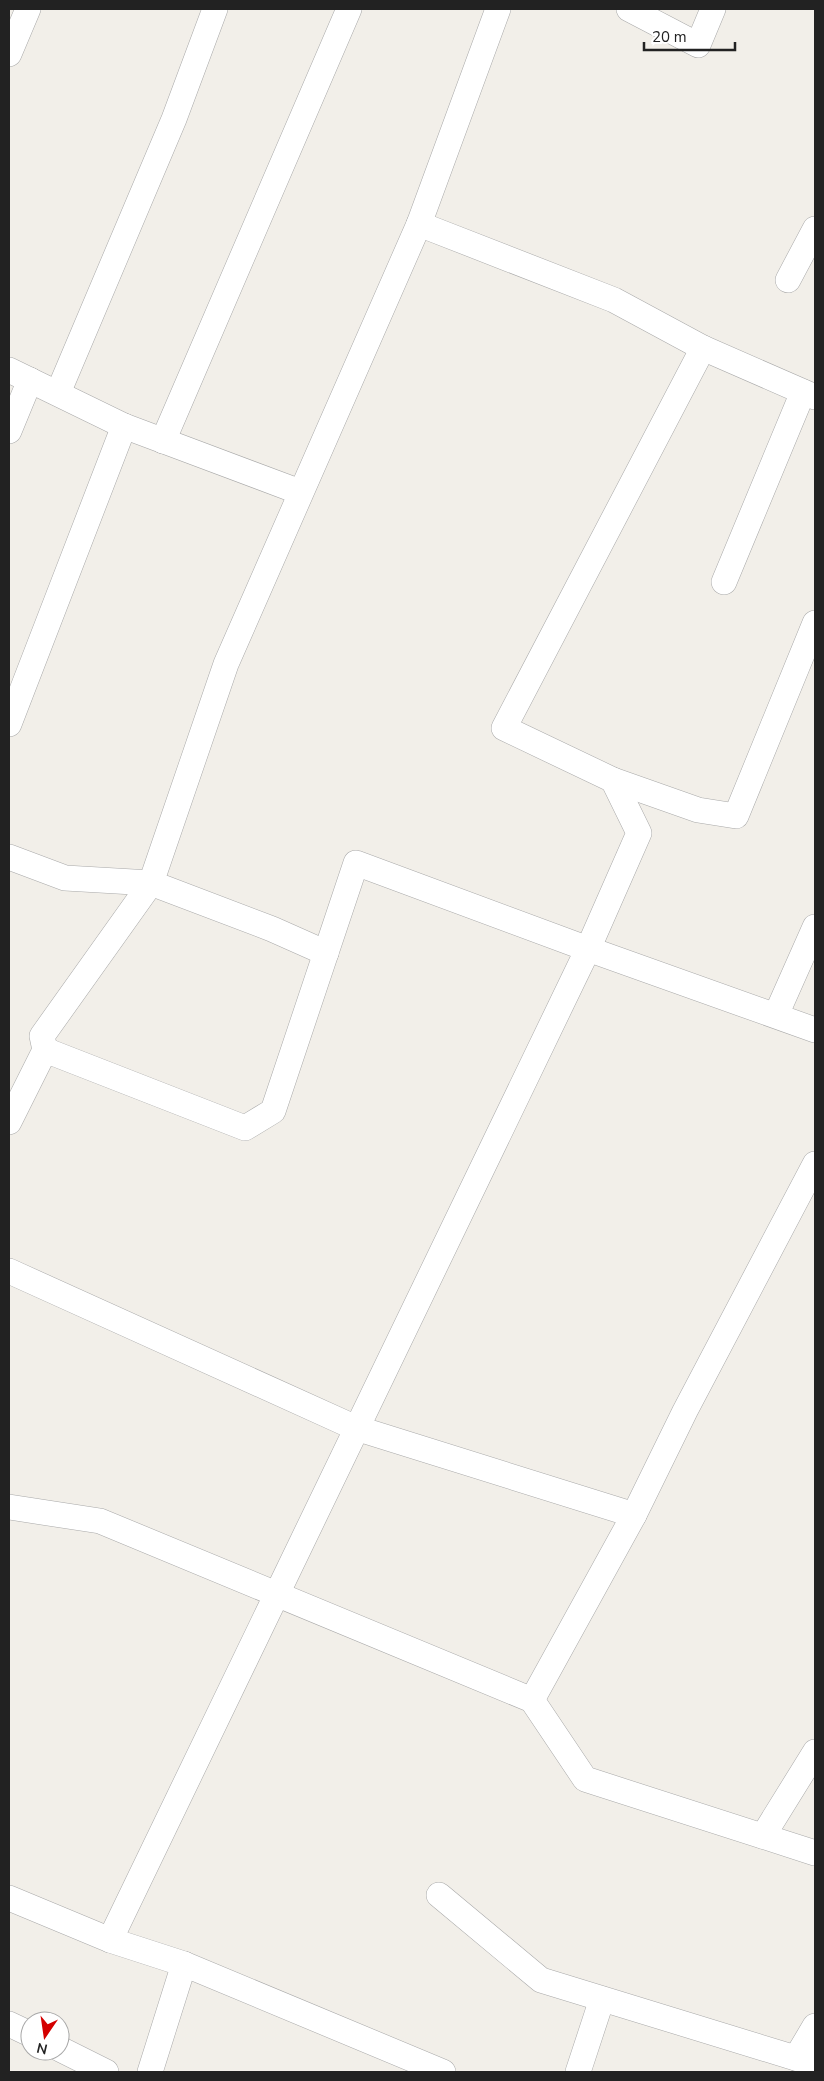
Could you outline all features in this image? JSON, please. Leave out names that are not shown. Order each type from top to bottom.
[{"type":"street","points":[[9,54],[28,9]]},
{"type":"street","points":[[58,393],[174,119],[215,9]]},
{"type":"street","points":[[163,440],[349,9]]},
{"type":"street","points":[[9,1122],[45,1050],[42,1036],[151,883],[226,664],[419,224],[498,9]]},
{"type":"street","points":[[628,9],[698,45],[713,9]]},
{"type":"street","points":[[419,224],[614,300],[703,348],[809,394],[724,582]]},
{"type":"street","points":[[788,280],[815,229]]},
{"type":"street","points":[[703,348],[504,728],[612,780],[698,810],[736,816],[815,623]]},
{"type":"street","points":[[9,431],[19,375],[124,426],[300,492]]},
{"type":"street","points":[[9,724],[124,426]]},
{"type":"street","points":[[110,1940],[588,949],[639,833],[612,780]]},
{"type":"street","points":[[9,858],[65,878],[151,883],[272,929],[326,953]]},
{"type":"street","points":[[45,1050],[245,1128],[273,1111],[356,863],[815,1030]]},
{"type":"street","points":[[776,1015],[815,927]]},
{"type":"street","points":[[532,1700],[634,1515],[685,1411],[815,1164]]},
{"type":"street","points":[[9,1271],[356,1428],[634,1515]]},
{"type":"street","points":[[9,1507],[100,1521],[277,1596],[532,1700],[585,1779],[815,1853]]},
{"type":"street","points":[[763,1836],[815,1752]]},
{"type":"street","points":[[439,1895],[542,1980],[806,2061],[815,2026]]},
{"type":"street","points":[[9,1898],[110,1940],[184,1964],[443,2072]]},
{"type":"street","points":[[150,2072],[184,1964]]},
{"type":"street","points":[[578,2072],[602,1999]]},
{"type":"street","points":[[70,2054],[106,2072]]}]
